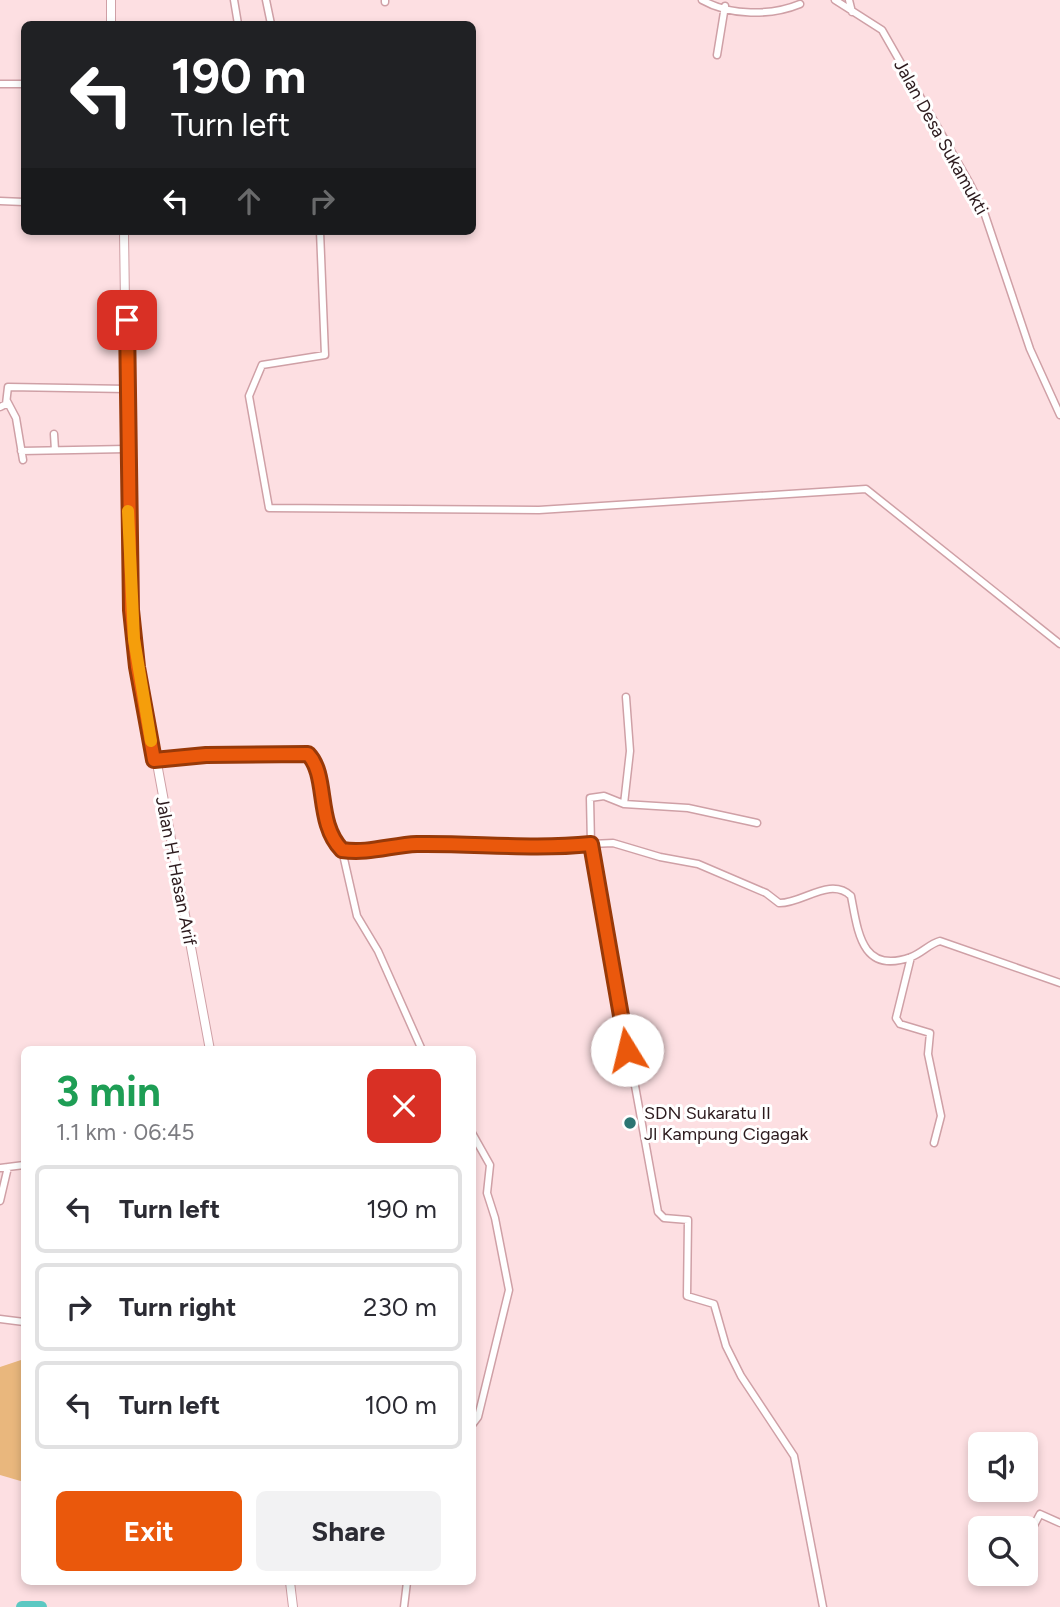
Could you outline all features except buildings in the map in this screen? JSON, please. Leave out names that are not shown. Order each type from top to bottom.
[{"type":"main road","points":[[111,0],[111,21]]},
{"type":"main road","name":"Jalan H. Hasan Arif","points":[[124,235],[127,449],[134,639],[154,760],[209,1046]]},
{"type":"main road","points":[[290,1585],[293,1607]]},
{"type":"street","points":[[234,0],[238,21]]},
{"type":"street","points":[[266,0],[270,21]]},
{"type":"street","points":[[702,0],[714,6],[742,11],[778,13],[800,4]]},
{"type":"street","name":"Jalan Desa Sukamukti","points":[[835,0],[884,33],[970,184],[1001,259],[1030,349],[1060,415]]},
{"type":"street","points":[[849,0],[852,12]]},
{"type":"street","points":[[717,55],[725,6]]},
{"type":"street","points":[[0,84],[21,84]]},
{"type":"street","points":[[0,201],[21,202]]},
{"type":"street","points":[[320,235],[325,355],[262,365],[249,396],[269,508],[539,510],[866,489],[1060,644]]},
{"type":"street","points":[[23,460],[16,418],[7,401],[5,390],[8,387],[128,389]]},
{"type":"street","points":[[0,407],[7,401]]},
{"type":"street","points":[[54,434],[55,450]]},
{"type":"street","points":[[22,452],[127,449]]},
{"type":"street","points":[[624,804],[630,751],[625,697]]},
{"type":"street","points":[[154,760],[206,755],[308,754],[315,765],[327,830],[342,850],[357,916],[378,951],[420,1046]]},
{"type":"street","points":[[757,824],[688,808],[624,804],[604,796],[590,798],[591,844],[658,1212],[664,1218],[688,1220],[687,1296],[714,1304],[726,1346],[740,1377],[794,1456],[823,1607]]},
{"type":"street","points":[[342,850],[383,850],[415,844],[538,848],[613,843],[698,864],[766,893],[779,903],[794,902],[820,890],[845,891],[851,896],[856,930],[867,952],[887,960],[911,957],[940,941],[1060,983]]},
{"type":"street","points":[[911,957],[896,1018],[900,1024],[930,1032],[928,1054],[941,1116],[934,1143]]},
{"type":"street","points":[[476,1140],[490,1165],[487,1192],[495,1218],[509,1290],[476,1420]]},
{"type":"street","points":[[0,1201],[4,1168]]},
{"type":"street","points":[[0,1319],[21,1322]]},
{"type":"street","points":[[1038,1518],[1040,1514],[1060,1523]]},
{"type":"street","points":[[404,1607],[407,1585]]},
{"type":"shaded area","points":[[21,1360],[21,1481],[0,1475],[0,1367]]},
{"type":"waterway","points":[[22,1607],[41,1607]]},
{"type":"slow traffic","points":[[128,511],[131,610],[151,741]]},
{"type":"place","name":"SDN Sukaratu II Jl Kampung Cigagak","points":[[630,1123]]},
{"type":"route","points":[[127,320],[131,610],[137,667],[154,760],[206,755],[296,752],[308,754],[315,765],[327,830],[342,850],[383,850],[415,844],[538,848],[591,844],[627,1050]]}]
